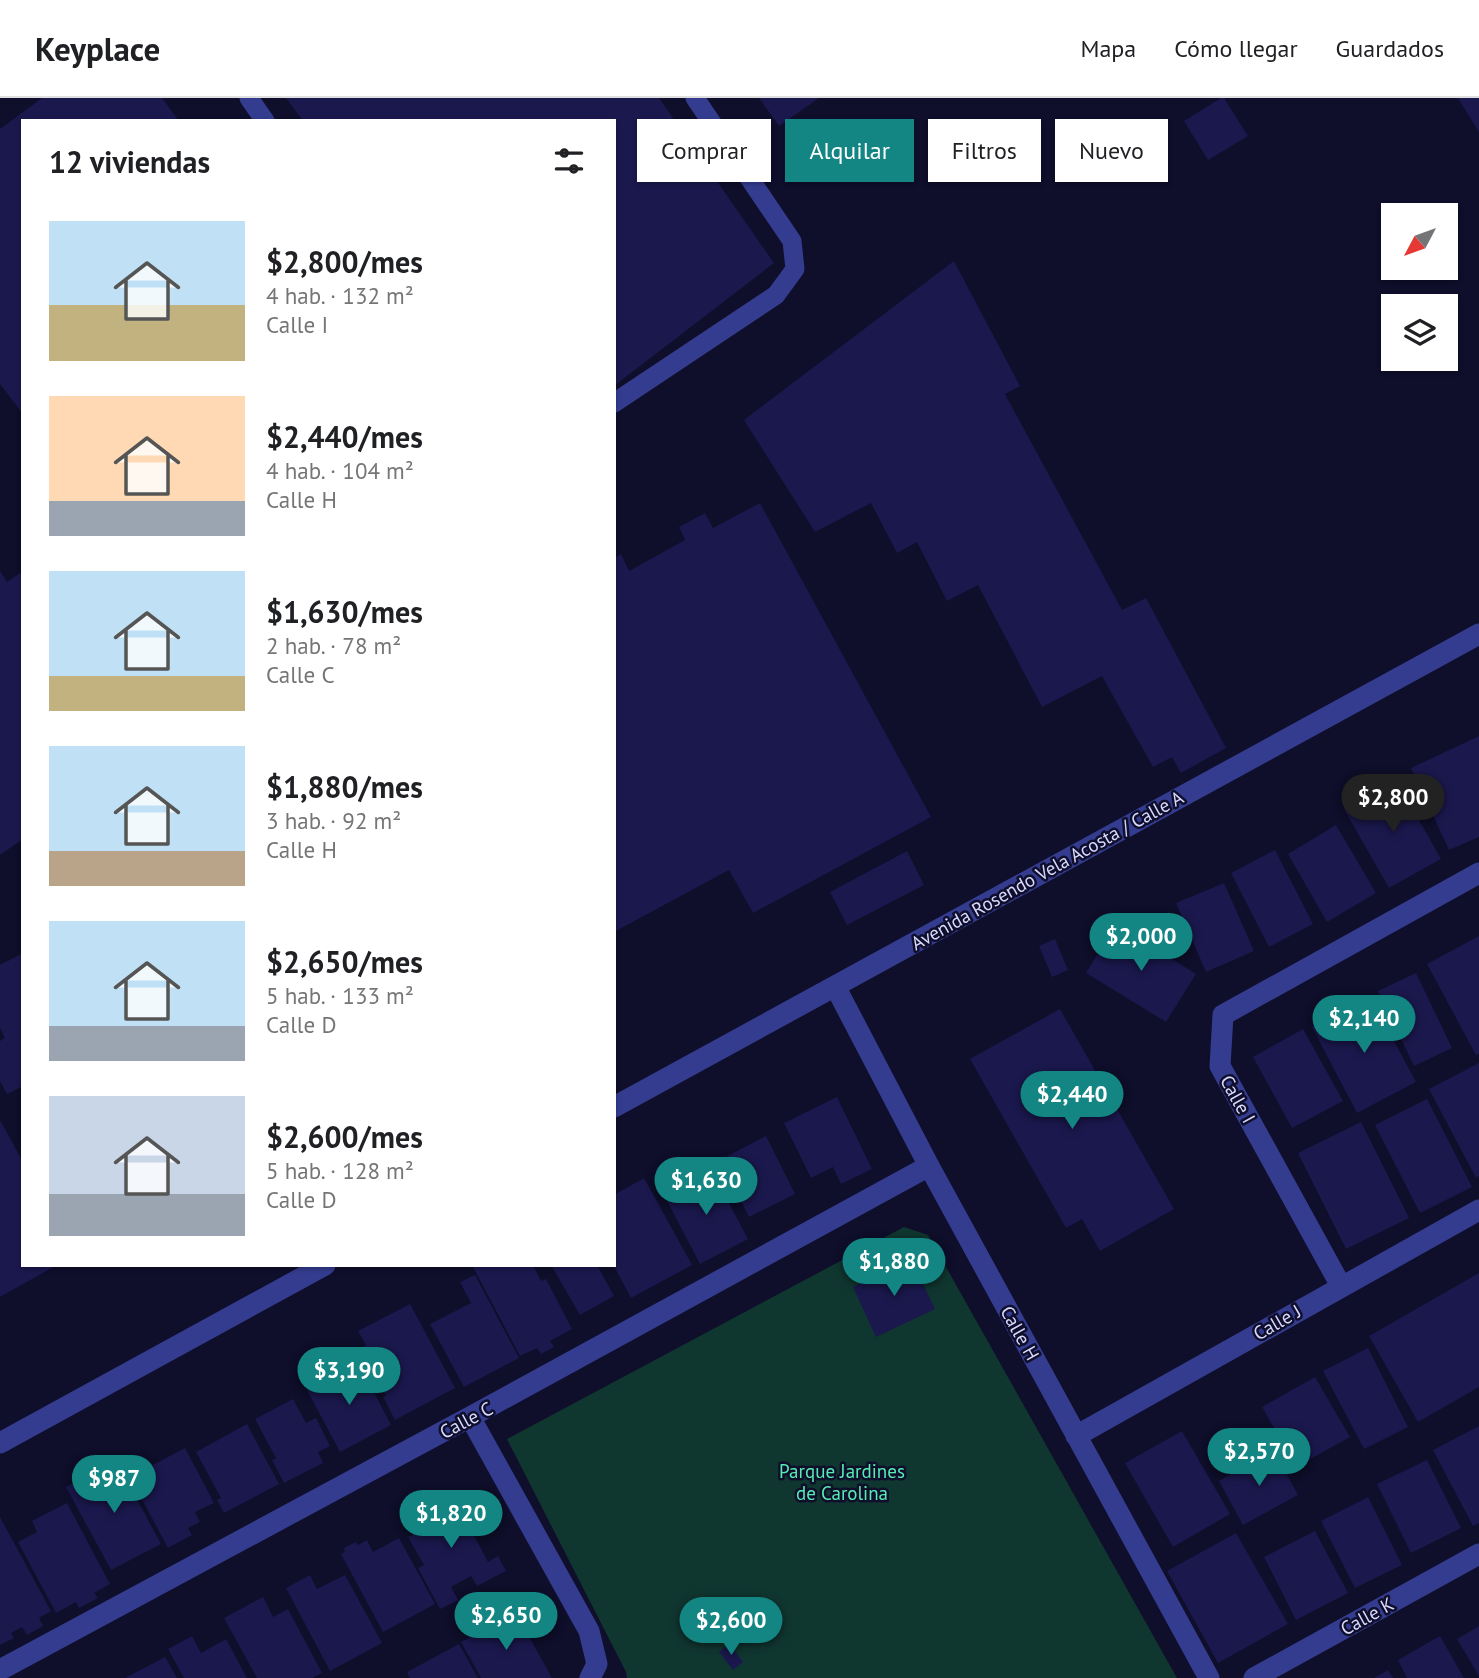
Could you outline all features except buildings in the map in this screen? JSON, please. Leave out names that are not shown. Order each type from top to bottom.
[{"type":"street","name":"Avenida Rosendo Vela Acosta / Calle A","points":[[616,1106],[1479,634]]},
{"type":"street","name":"Calle I","points":[[1341,1286],[1220,1066],[1223,1015],[1479,873]]},
{"type":"street","name":"Calle H","points":[[835,986],[929,1166],[1209,1678]]},
{"type":"street","name":"Calle C","points":[[0,1670],[470,1418],[929,1166]]},
{"type":"street","name":"Calle J","points":[[1076,1436],[1479,1210]]},
{"type":"street","points":[[0,1443],[321,1267]]},
{"type":"street","points":[[470,1418],[589,1631],[597,1664],[590,1678]]},
{"type":"street","name":"Calle K","points":[[1254,1678],[1479,1554]]},
{"type":"lane","points":[[248,98],[264,119]]},
{"type":"lane","points":[[616,402],[776,296],[795,269],[792,242],[695,98]]},
{"type":"green space","name":"Parque Jardines de Carolina","points":[[904,1227],[928,1235],[1177,1678],[627,1678],[507,1439]]}]
